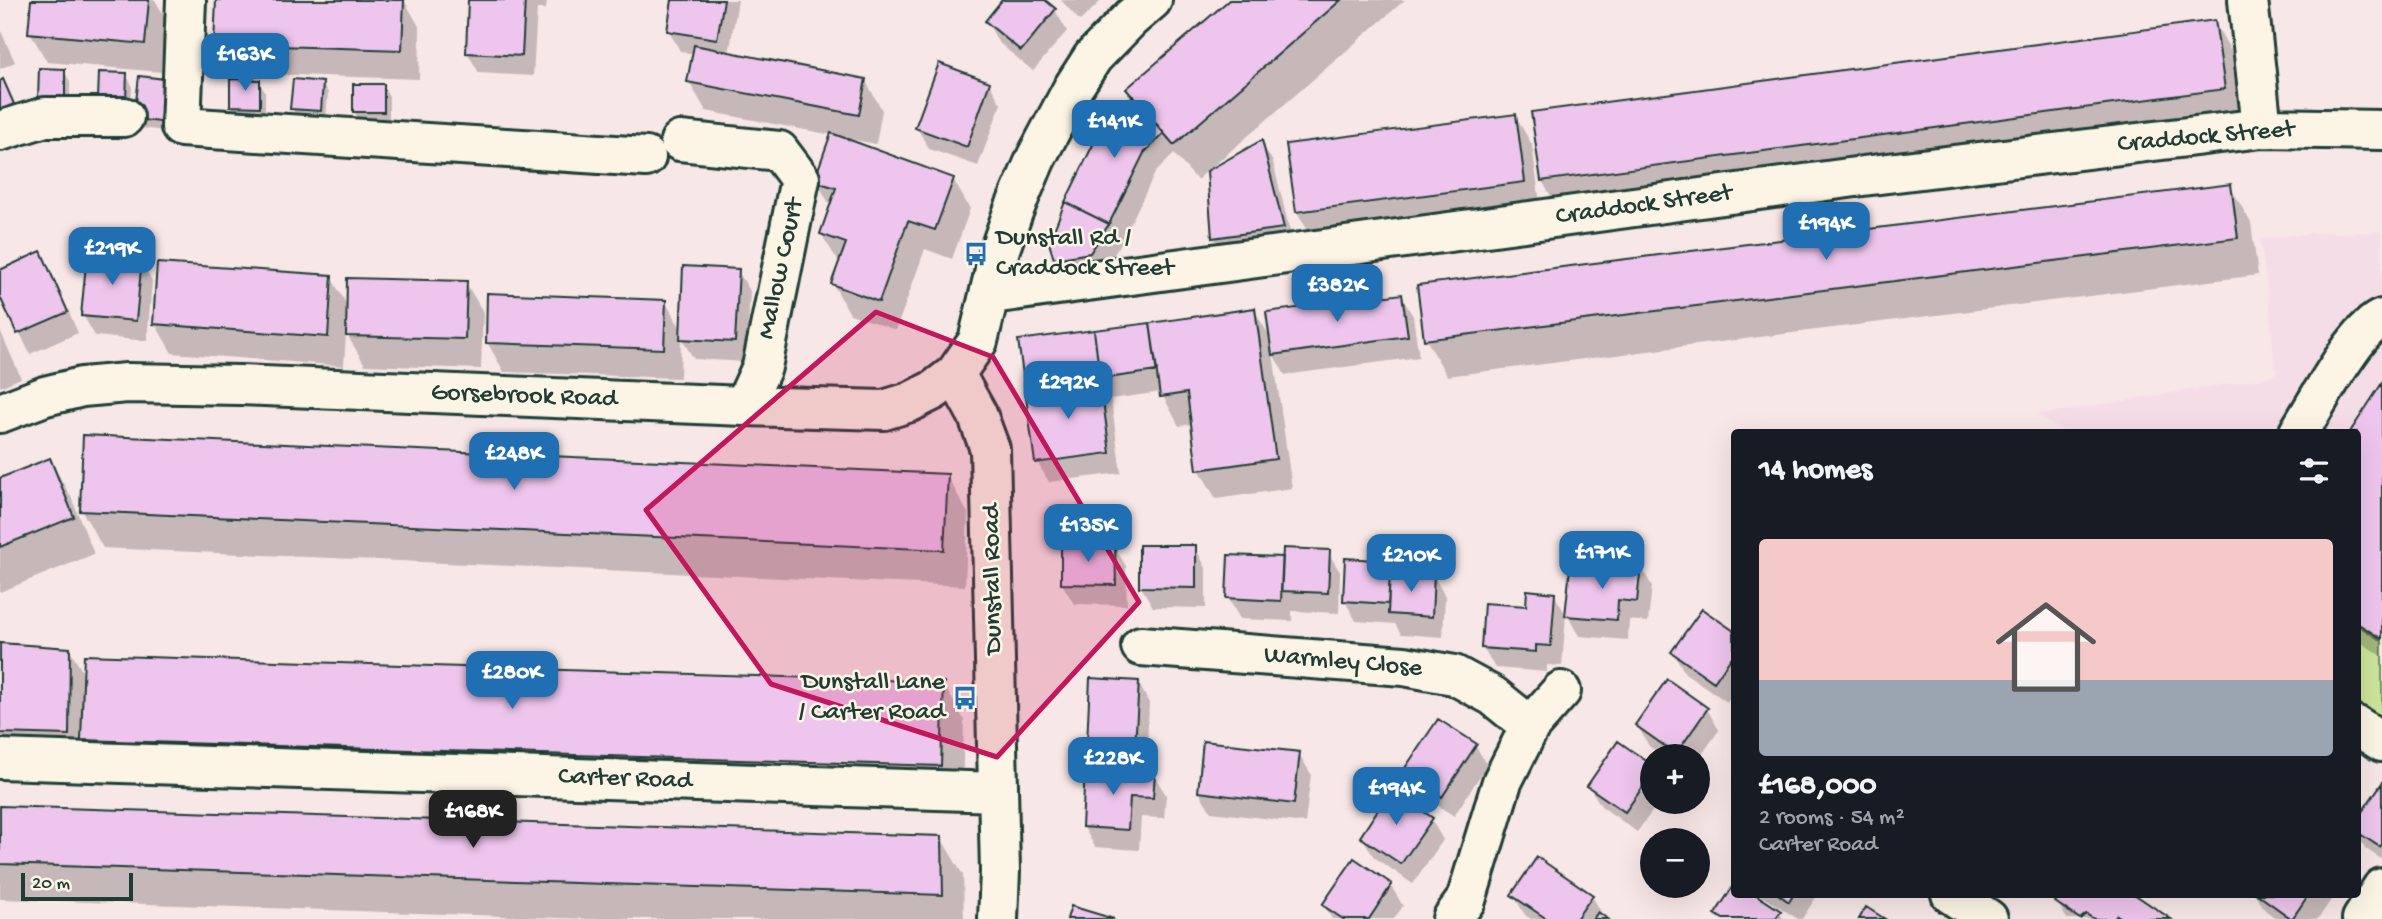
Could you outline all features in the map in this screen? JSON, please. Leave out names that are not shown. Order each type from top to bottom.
[{"type":"street","name":"Mallow Court","points":[[186,0],[181,127],[663,149],[779,151],[800,178],[762,367],[744,406]]},
{"type":"street","points":[[990,294],[1000,249],[1013,212],[1036,158],[1073,88],[1093,57],[1152,0]]},
{"type":"street","points":[[2248,0],[2262,128]]},
{"type":"street","points":[[0,131],[45,117],[124,117]]},
{"type":"street","name":"Craddock Street","points":[[990,294],[1863,176],[2262,128],[2382,130]]},
{"type":"street","name":"Gorsebrook Road","points":[[0,413],[46,396],[82,387],[127,383],[884,410],[910,402],[955,374],[978,341],[990,294]]},
{"type":"street","points":[[2301,429],[2355,343],[2376,321],[2382,320]]},
{"type":"street","name":"Dunstall Road","points":[[955,374],[977,414],[990,449],[1000,871],[998,919]]},
{"type":"street","name":"Warmley Close","points":[[1141,646],[1404,666],[1454,675],[1493,696],[1530,726]]},
{"type":"street","points":[[1452,919],[1466,900],[1502,782],[1530,726],[1561,691]]},
{"type":"street","points":[[2361,729],[2382,742]]},
{"type":"street","name":"Carter Road","points":[[0,759],[998,792]]},
{"type":"street","points":[[2362,919],[2382,888]]},
{"type":"street","points":[[1957,898],[1988,919]]},
{"type":"highlighted area","points":[[876,312],[993,357],[1139,602],[997,757],[771,684],[646,510]]},
{"type":"shaded area","points":[[2382,232],[2382,641],[2361,628],[2361,429],[2058,429],[2037,415],[2276,376],[2260,239],[2314,233]]},
{"type":"green space","points":[[2361,628],[2382,641],[2382,718],[2361,705]]},
{"type":"building","points":[[31,0],[149,0],[145,44],[28,33]]},
{"type":"building","points":[[216,0],[404,0],[402,50],[214,44]]},
{"type":"building","points":[[468,0],[525,0],[522,56],[466,53]]},
{"type":"building","points":[[672,0],[724,0],[717,39],[667,31]]},
{"type":"building","points":[[1002,0],[1045,0],[1056,9],[1021,51],[985,21]]},
{"type":"building","points":[[1229,0],[1341,0],[1174,145],[1126,89]]},
{"type":"building","points":[[2215,20],[2225,89],[1541,181],[1531,112]]},
{"type":"building","points":[[694,45],[866,79],[859,115],[687,82]]},
{"type":"building","points":[[939,63],[990,82],[967,147],[915,128]]},
{"type":"building","points":[[39,68],[65,69],[65,101],[38,100]]},
{"type":"building","points":[[99,72],[127,73],[126,101],[98,100]]},
{"type":"building","points":[[139,76],[165,79],[160,122],[134,119]]},
{"type":"building","points":[[3,79],[14,104],[0,110],[0,81]]},
{"type":"building","points":[[230,79],[260,80],[260,107],[230,106]]},
{"type":"building","points":[[293,79],[323,82],[321,111],[290,109]]},
{"type":"building","points":[[353,84],[384,84],[384,112],[353,112]]},
{"type":"building","points":[[1133,96],[1164,133],[1144,153],[1109,224],[1065,202],[1108,114]]},
{"type":"building","points":[[1516,114],[1525,182],[1296,212],[1286,144]]},
{"type":"building","points":[[831,133],[954,178],[935,230],[908,221],[879,302],[831,284],[846,243],[820,234],[836,188],[814,181]]},
{"type":"building","points":[[1262,140],[1284,228],[1212,238],[1207,171]]},
{"type":"building","points":[[2231,184],[2238,238],[1424,340],[1417,285]]},
{"type":"building","points":[[1065,202],[1109,224],[1090,253],[1054,259],[1049,243]]},
{"type":"building","points":[[41,251],[68,312],[17,334],[0,297],[0,270]]},
{"type":"building","points":[[87,253],[142,258],[136,321],[81,316]]},
{"type":"building","points":[[157,263],[332,275],[328,337],[153,324]]},
{"type":"building","points":[[683,266],[739,269],[735,342],[680,339]]},
{"type":"building","points":[[347,278],[467,281],[465,339],[346,336]]},
{"type":"building","points":[[487,293],[666,300],[664,349],[486,343]]},
{"type":"building","points":[[1402,294],[1408,336],[1272,355],[1266,312]]},
{"type":"building","points":[[1255,308],[1276,459],[1197,470],[1187,393],[1160,397],[1150,323]]},
{"type":"building","points":[[1150,323],[1157,371],[1100,379],[1094,330]]},
{"type":"building","points":[[1094,330],[1100,379],[1025,389],[1018,340]]},
{"type":"building","points":[[1100,379],[1110,453],[1035,463],[1025,389]]},
{"type":"building","points":[[2382,383],[2382,639],[2361,626],[2361,429],[2352,429]]},
{"type":"building","points":[[83,435],[948,474],[944,550],[80,511]]},
{"type":"building","points":[[50,458],[74,517],[0,547],[0,478]]},
{"type":"building","points":[[1061,543],[1115,544],[1116,585],[1061,584]]},
{"type":"building","points":[[1139,545],[1196,545],[1196,588],[1139,587]]},
{"type":"building","points":[[1283,548],[1330,550],[1328,593],[1281,591]]},
{"type":"building","points":[[1228,555],[1283,557],[1281,601],[1226,598]]},
{"type":"building","points":[[1345,558],[1391,561],[1388,604],[1343,601]]},
{"type":"building","points":[[1615,562],[1641,564],[1637,602],[1618,600],[1617,620],[1565,616],[1570,568],[1614,572]]},
{"type":"building","points":[[1390,571],[1434,573],[1432,617],[1388,614]]},
{"type":"building","points":[[1527,590],[1555,593],[1551,646],[1536,645],[1536,652],[1481,648],[1484,603],[1526,606]]},
{"type":"building","points":[[1702,609],[1731,629],[1731,658],[1714,682],[1671,652]]},
{"type":"building","points":[[0,643],[70,648],[69,735],[0,733]]},
{"type":"building","points":[[84,655],[944,682],[941,766],[81,740]]},
{"type":"building","points":[[1090,678],[1139,681],[1135,747],[1087,744]]},
{"type":"building","points":[[1667,679],[1708,708],[1683,744],[1662,744],[1635,725]]},
{"type":"building","points":[[1438,719],[1477,744],[1442,797],[1403,771]]},
{"type":"building","points":[[1203,741],[1300,752],[1294,804],[1198,792]]},
{"type":"building","points":[[1618,741],[1640,757],[1640,791],[1625,812],[1587,786]]},
{"type":"building","points":[[1085,769],[1155,773],[1153,798],[1130,797],[1128,830],[1082,827]]},
{"type":"building","points":[[2382,783],[2380,847],[2361,835],[2361,813]]},
{"type":"building","points":[[1391,790],[1433,818],[1401,864],[1360,837]]},
{"type":"building","points":[[0,806],[942,836],[943,895],[0,864]]},
{"type":"building","points":[[1537,857],[1593,895],[1576,919],[1547,919],[1511,895]]},
{"type":"building","points":[[1354,858],[1392,884],[1369,919],[1343,919],[1322,905]]},
{"type":"building","points":[[1731,890],[1731,898],[1761,898],[1781,911],[1775,919],[1723,919],[1715,914]]},
{"type":"building","points":[[2058,898],[2140,898],[2171,919],[2123,919],[2117,915],[2114,919],[2094,919],[2086,914],[2080,919],[2055,902]]},
{"type":"building","points":[[2263,898],[2306,898],[2292,919]]},
{"type":"building","points":[[1071,906],[1114,919],[1067,919]]},
{"type":"building","points":[[1866,907],[1885,919],[1859,919]]},
{"type":"building","points":[[1598,912],[1608,919],[1593,919]]},
{"type":"place","name":"Dunstall Rd / Craddock Street","points":[[976,254]]},
{"type":"place","name":"Dunstall Lane / Carter Road","points":[[965,698]]}]
